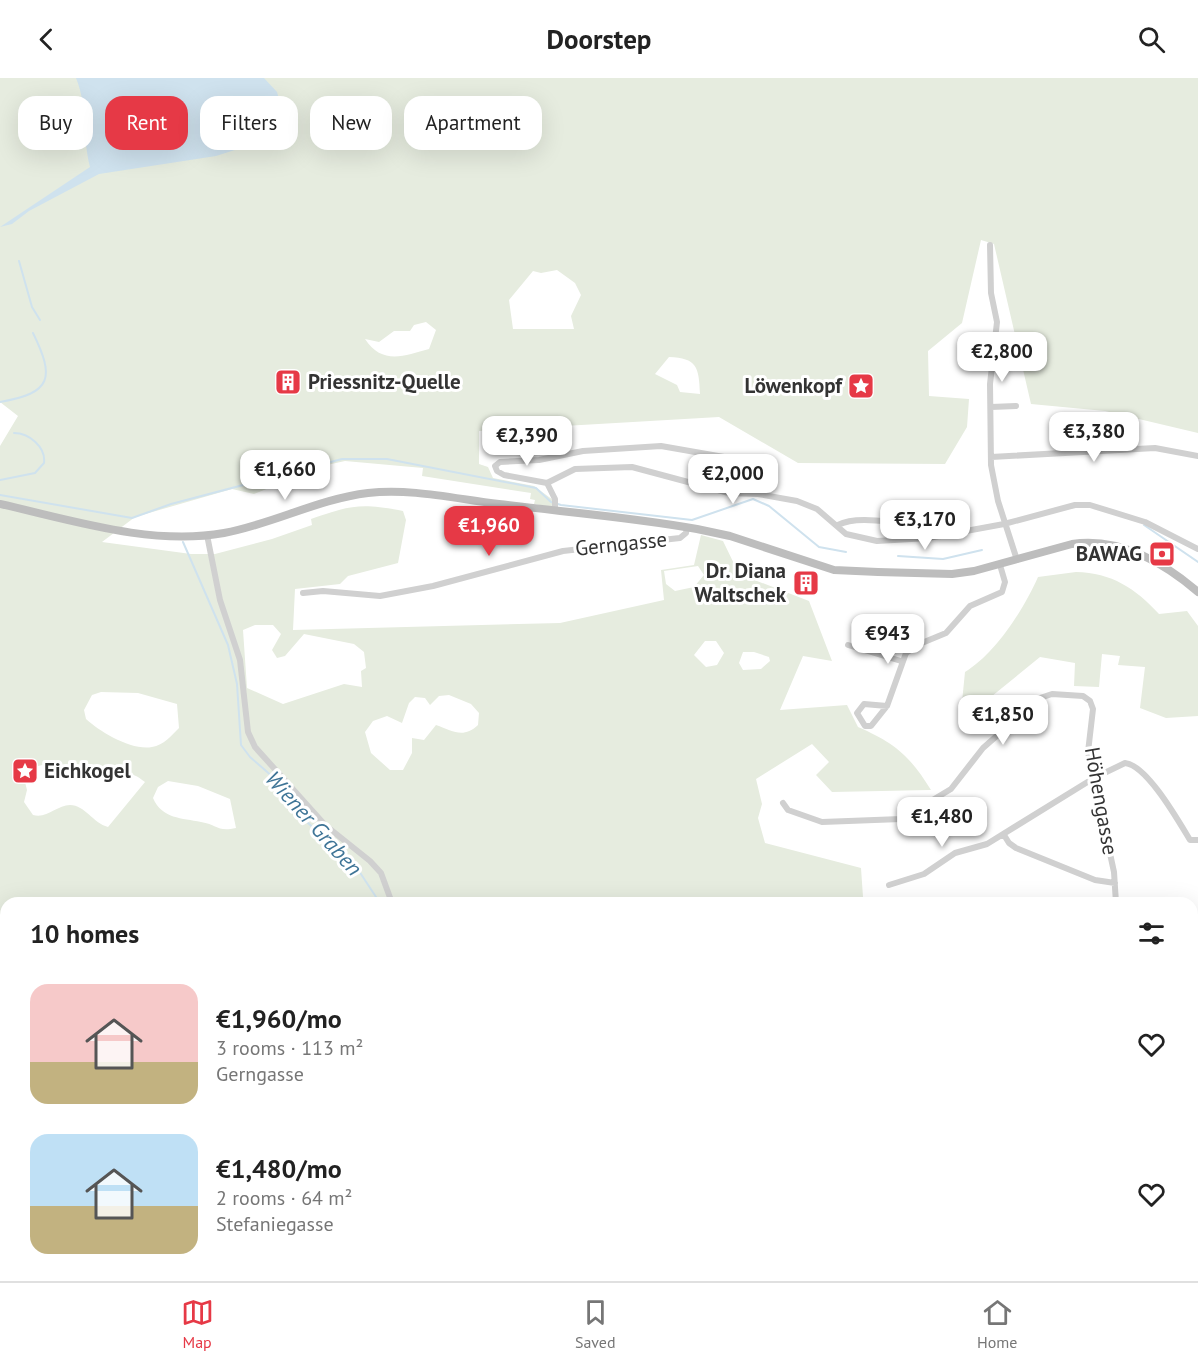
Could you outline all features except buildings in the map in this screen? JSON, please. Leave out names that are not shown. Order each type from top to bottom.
[{"type":"main road","points":[[0,504],[117,529],[179,535],[207,535],[238,530],[329,501],[368,493],[416,493],[687,527],[730,536],[834,570],[952,573],[1000,565],[1084,542],[1113,546],[1148,558],[1198,592]]},
{"type":"street","points":[[990,245],[991,293],[997,322],[990,384],[990,457],[995,491],[1017,560]]},
{"type":"street","points":[[991,407],[1016,406]]},
{"type":"street","points":[[741,460],[661,446],[583,452],[539,460],[500,462],[495,466],[497,471],[504,475],[546,483],[575,469],[632,467],[729,493],[758,494],[797,501],[817,509],[846,534],[876,541],[940,536],[1004,524],[1075,505],[1090,505],[1145,522],[1198,549]]},
{"type":"street","points":[[990,457],[1155,448],[1198,456]]},
{"type":"street","points":[[546,483],[555,499],[555,509]]},
{"type":"street","points":[[838,525],[847,520],[906,525],[940,536]]},
{"type":"street","name":"Gerngasse","points":[[303,593],[323,591],[380,596],[433,586],[563,550],[680,538],[686,533],[687,527]]},
{"type":"street","points":[[207,535],[220,600],[240,660],[246,723],[255,747],[326,825],[370,861],[381,873],[390,897]]},
{"type":"street","points":[[887,706],[864,704],[857,713],[865,726],[871,726],[887,706],[901,661],[917,645],[946,633],[970,606],[1002,592],[1005,582],[1000,565]]},
{"type":"street","points":[[848,645],[901,661]]},
{"type":"street","name":"Höhengasse","points":[[783,803],[788,810],[822,822],[904,818],[951,789],[983,748],[1037,700],[1049,694],[1080,696],[1091,704],[1094,712],[1088,752],[1115,883],[1116,897]]},
{"type":"street","points":[[889,885],[924,874],[956,853],[987,844],[1094,778],[1123,764],[1133,765],[1174,812],[1190,840],[1198,840]]},
{"type":"street","points":[[1004,835],[1016,848],[1095,880],[1115,883]]},
{"type":"shaded area","points":[[0,78],[1198,78],[1198,433],[1105,411],[1031,404],[994,244],[981,240],[962,323],[928,351],[929,396],[969,399],[967,427],[945,464],[798,463],[719,417],[479,431],[479,464],[488,467],[493,478],[534,486],[553,500],[552,507],[534,504],[535,500],[530,499],[531,493],[422,476],[423,468],[345,461],[273,477],[274,486],[254,494],[232,489],[135,517],[102,542],[191,554],[215,554],[272,539],[312,525],[311,519],[347,508],[366,506],[403,511],[406,520],[398,563],[348,576],[340,584],[295,589],[293,630],[560,623],[664,600],[661,570],[694,565],[701,535],[723,541],[739,574],[809,601],[832,661],[803,656],[780,710],[847,705],[858,727],[892,745],[916,768],[931,790],[832,792],[816,775],[829,762],[812,744],[756,779],[762,804],[758,818],[765,843],[861,868],[863,897],[0,897],[0,446],[18,416],[0,402]],"holes":[[[557,270],[575,283],[581,295],[571,316],[574,329],[513,329],[509,300],[533,271],[541,273]],[[426,322],[436,330],[429,349],[402,356],[386,355],[379,353],[365,339],[379,342],[394,331],[410,331],[414,325]],[[669,357],[686,359],[695,366],[699,377],[700,394],[680,392],[677,385],[655,374]],[[698,566],[704,575],[694,587],[675,591],[666,584],[664,571]],[[255,625],[273,625],[281,634],[272,650],[277,658],[285,656],[304,634],[354,644],[364,652],[366,668],[361,671],[362,687],[344,684],[283,704],[247,688],[243,630]],[[705,641],[716,641],[724,653],[717,665],[706,667],[694,655]],[[743,652],[754,652],[769,657],[770,661],[761,669],[743,670],[739,663]],[[101,692],[138,693],[177,704],[179,728],[167,740],[152,747],[135,746],[117,739],[86,719],[84,710],[92,695]],[[449,695],[471,704],[479,713],[478,725],[463,733],[436,725],[424,740],[412,738],[412,753],[403,770],[390,770],[371,753],[365,732],[373,721],[387,716],[402,723],[409,703],[415,697],[425,698],[430,705],[439,696]],[[51,763],[74,772],[104,773],[112,776],[129,774],[145,782],[108,827],[80,808],[70,805],[43,815],[33,815],[24,802],[27,790],[24,778],[34,773],[38,766]],[[168,781],[198,786],[230,799],[236,828],[221,829],[207,823],[167,814],[153,798],[158,787]]]},
{"type":"shaded area","points":[[1076,572],[1101,575],[1122,584],[1141,597],[1159,614],[1187,611],[1198,626],[1198,716],[1166,718],[1140,708],[1145,667],[1118,665],[1120,656],[1102,654],[1099,687],[1074,686],[1075,663],[1040,657],[960,722],[965,672],[987,654],[1008,630],[1038,577]]},
{"type":"water","points":[[76,78],[264,78],[278,96],[200,96],[200,150],[235,150],[216,156],[99,174],[29,211],[12,224],[0,227],[90,167],[87,150],[93,150],[93,96],[81,96]]},
{"type":"waterway","points":[[19,261],[32,307],[40,320]]},
{"type":"waterway","points":[[0,402],[30,394],[44,381],[46,372],[44,362],[33,333]]},
{"type":"waterway","points":[[0,480],[35,473],[44,463],[39,446],[31,438],[14,433]]},
{"type":"waterway","points":[[0,495],[132,518],[171,504],[342,459],[387,459],[536,488],[551,502],[561,505],[692,520],[753,499],[769,506],[819,547],[846,552]]},
{"type":"waterway","points":[[1144,525],[1198,562]]},
{"type":"waterway","name":"Wiener Graben","points":[[183,542],[228,645],[237,684],[241,745],[250,757],[281,784],[308,823],[355,865],[376,897]]},
{"type":"waterway","points":[[898,556],[943,559],[982,550]]},
{"type":"place","name":"Priessnitz-Quelle","points":[[288,382]]},
{"type":"place","name":"Löwenkopf","points":[[861,386]]},
{"type":"place","name":"BAWAG","points":[[1162,554]]},
{"type":"place","name":"Dr. Diana Waltschek","points":[[806,583]]},
{"type":"place","name":"Eichkogel","points":[[25,771]]}]
